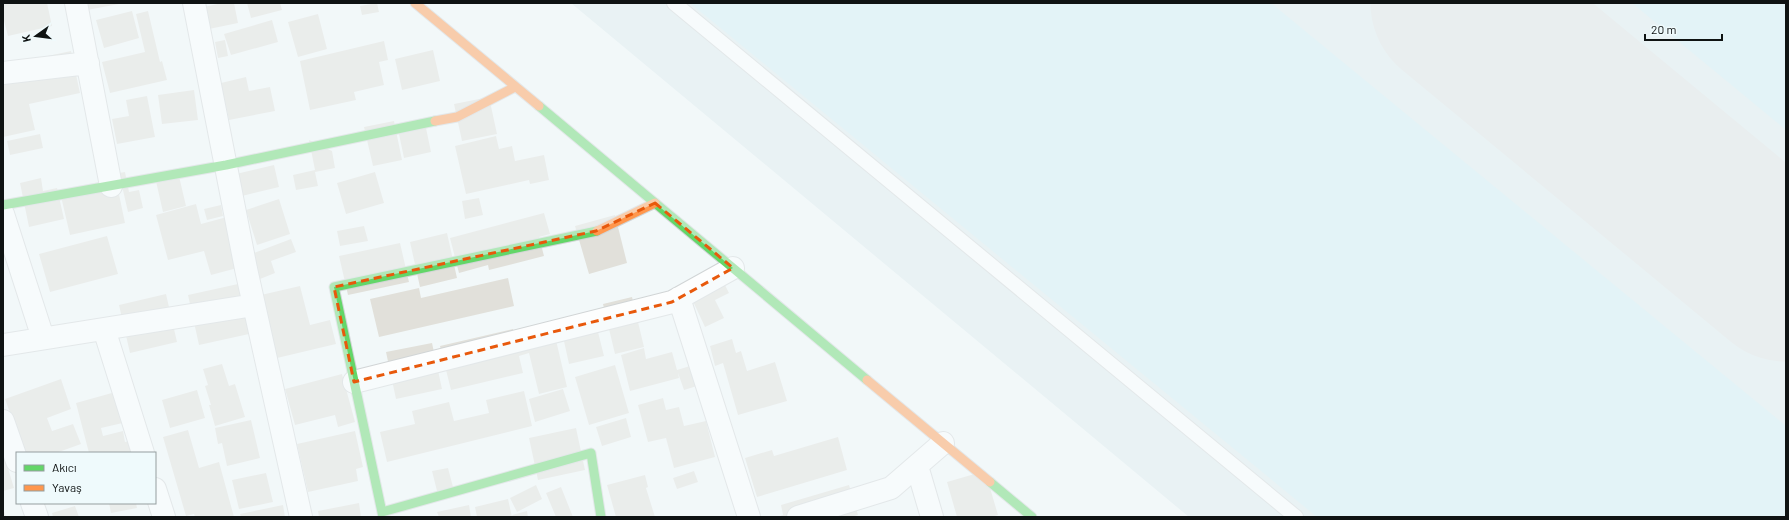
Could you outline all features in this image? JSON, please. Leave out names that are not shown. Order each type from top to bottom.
[{"type":"street","points":[[76,3],[111,186]]},
{"type":"street","points":[[194,3],[254,305],[301,517]]},
{"type":"street","points":[[415,3],[1032,517]]},
{"type":"street","points":[[3,73],[88,63]]},
{"type":"street","points":[[3,205],[226,165],[457,117],[515,87]]},
{"type":"street","points":[[601,517],[592,453],[382,514],[334,287],[596,230],[655,203]]},
{"type":"street","points":[[3,214],[43,338]]},
{"type":"street","points":[[354,382],[672,302],[733,268]]},
{"type":"street","points":[[679,298],[749,517]]},
{"type":"street","points":[[3,345],[254,305]]},
{"type":"street","points":[[104,329],[143,452]]},
{"type":"street","points":[[3,421],[16,458]]},
{"type":"street","points":[[798,517],[891,488],[943,443]]},
{"type":"street","points":[[917,466],[932,517]]},
{"type":"street","points":[[156,492],[164,517]]},
{"type":"street","points":[[32,504],[37,517]]},
{"type":"lane","points":[[674,3],[1296,517]]},
{"type":"highlighted area","points":[[655,203],[733,268],[672,302],[354,382],[334,287],[596,231]]},
{"type":"shaded area","points":[[571,3],[1786,3],[1786,517],[1189,517]]},
{"type":"shaded area","points":[[690,3],[1271,3],[1786,426],[1786,517],[1317,517]]},
{"type":"shaded area","points":[[1632,3],[1786,3],[1786,130]]},
{"type":"building","points":[[3,3],[47,3],[52,26],[8,36],[3,17]]},
{"type":"building","points":[[86,3],[119,3],[119,4],[87,10]]},
{"type":"building","points":[[222,3],[234,3],[238,23],[209,29],[204,7]]},
{"type":"building","points":[[247,3],[280,3],[282,10],[251,18]]},
{"type":"building","points":[[377,3],[379,12],[362,15],[360,6]]},
{"type":"building","points":[[132,11],[139,38],[104,48],[96,20]]},
{"type":"building","points":[[148,11],[160,62],[162,61],[167,80],[110,93],[102,62],[145,52],[136,14]]},
{"type":"building","points":[[318,14],[327,49],[298,57],[288,22]]},
{"type":"building","points":[[272,20],[278,42],[231,55],[224,34]]},
{"type":"building","points":[[225,40],[228,56],[218,58],[215,42]]},
{"type":"building","points":[[384,41],[388,60],[379,62],[384,85],[354,92],[356,100],[310,110],[300,61]]},
{"type":"building","points":[[433,50],[440,81],[402,90],[395,59]]},
{"type":"building","points":[[71,51],[80,93],[29,104],[35,130],[3,137],[3,68],[20,62]]},
{"type":"building","points":[[246,77],[249,91],[270,87],[275,111],[229,120],[221,83]]},
{"type":"building","points":[[194,90],[198,120],[162,124],[158,95]]},
{"type":"building","points":[[147,96],[155,137],[117,144],[112,119],[129,116],[126,100]]},
{"type":"building","points":[[489,97],[497,134],[462,141],[454,104]]},
{"type":"building","points":[[394,121],[402,160],[373,166],[364,127]]},
{"type":"building","points":[[426,128],[431,152],[404,158],[399,134]]},
{"type":"building","points":[[40,134],[43,148],[10,155],[7,141]]},
{"type":"building","points":[[496,136],[499,149],[512,146],[515,161],[544,155],[549,180],[530,184],[529,180],[466,194],[455,146]]},
{"type":"building","points":[[309,140],[332,151],[335,168],[315,172],[318,186],[296,190],[293,175],[315,170]]},
{"type":"building","points":[[274,165],[279,187],[242,196],[236,174]]},
{"type":"building","points":[[125,172],[129,192],[139,190],[143,208],[128,212],[119,173]]},
{"type":"building","points":[[178,172],[186,206],[163,212],[155,177]]},
{"type":"building","points":[[375,172],[384,203],[346,214],[337,183]]},
{"type":"building","points":[[41,178],[43,191],[57,188],[64,219],[29,227],[20,183]]},
{"type":"building","points":[[116,180],[125,223],[70,235],[60,192]]},
{"type":"building","points":[[479,198],[483,215],[465,219],[462,201]]},
{"type":"building","points":[[279,199],[290,234],[257,245],[246,210]]},
{"type":"building","points":[[196,204],[201,224],[227,217],[241,267],[211,275],[204,251],[168,260],[156,215]]},
{"type":"building","points":[[221,205],[223,216],[207,220],[204,209]]},
{"type":"building","points":[[544,213],[550,234],[539,237],[544,256],[489,270],[488,265],[459,273],[450,238]]},
{"type":"building","points":[[615,215],[627,263],[589,274],[575,226]]},
{"type":"building","points":[[364,226],[368,241],[340,246],[337,231]]},
{"type":"building","points":[[447,233],[457,278],[420,287],[410,242]]},
{"type":"building","points":[[107,236],[118,274],[50,292],[39,254]]},
{"type":"building","points":[[291,239],[296,252],[271,261],[275,273],[260,279],[251,254]]},
{"type":"building","points":[[400,243],[409,282],[348,295],[339,256]]},
{"type":"building","points":[[508,278],[514,306],[379,337],[370,299],[419,288],[421,298]]},
{"type":"building","points":[[722,279],[729,293],[715,300],[724,318],[705,327],[690,295]]},
{"type":"building","points":[[238,284],[249,334],[199,345],[188,295]]},
{"type":"building","points":[[300,286],[310,325],[330,320],[336,344],[277,358],[261,295]]},
{"type":"building","points":[[166,294],[177,342],[130,353],[119,305]]},
{"type":"building","points":[[632,297],[644,347],[615,354],[603,304]]},
{"type":"building","points":[[594,316],[604,356],[569,364],[560,323]]},
{"type":"building","points":[[513,329],[517,345],[555,336],[567,387],[539,394],[529,353],[519,356],[523,373],[451,390],[440,346]]},
{"type":"building","points":[[732,339],[736,353],[741,351],[747,371],[775,362],[787,401],[738,415],[723,363],[715,366],[710,346]]},
{"type":"building","points":[[432,343],[442,389],[396,399],[386,352]]},
{"type":"building","points":[[644,348],[646,359],[672,352],[677,370],[690,366],[697,386],[684,390],[678,373],[679,378],[630,391],[621,355]]},
{"type":"building","points":[[222,364],[229,386],[235,384],[245,417],[215,426],[209,405],[211,405],[205,386],[208,385],[203,369]]},
{"type":"building","points":[[615,365],[629,413],[589,425],[575,377]]},
{"type":"building","points":[[342,374],[355,422],[338,427],[335,415],[295,425],[285,389]]},
{"type":"building","points":[[61,379],[71,409],[47,418],[52,431],[73,424],[81,444],[59,452],[24,452],[5,399]]},
{"type":"building","points":[[563,389],[570,411],[535,422],[529,399]]},
{"type":"building","points":[[197,390],[205,418],[170,428],[162,400]]},
{"type":"building","points":[[119,391],[127,422],[101,428],[103,436],[123,431],[125,442],[140,438],[144,452],[89,452],[76,403]]},
{"type":"building","points":[[524,391],[532,426],[387,462],[380,432],[415,424],[412,411],[449,402],[454,421],[489,413],[486,400]]},
{"type":"building","points":[[663,398],[666,410],[679,407],[684,426],[706,421],[715,457],[674,468],[666,438],[648,442],[638,405]]},
{"type":"building","points":[[626,418],[631,437],[602,446],[596,427]]},
{"type":"building","points":[[251,420],[260,458],[227,466],[222,443],[218,444],[215,428]]},
{"type":"building","points":[[576,428],[585,470],[538,480],[529,438]]},
{"type":"building","points":[[188,430],[199,468],[219,462],[234,517],[195,517],[194,514],[186,516],[163,437]]},
{"type":"building","points":[[355,431],[363,467],[356,469],[358,481],[308,492],[297,444]]},
{"type":"building","points":[[838,437],[847,470],[757,497],[745,458],[772,450],[774,456]]},
{"type":"building","points":[[3,452],[14,488],[3,491]]},
{"type":"building","points":[[448,468],[453,487],[437,491],[432,471]]},
{"type":"building","points":[[694,471],[698,482],[677,489],[673,478]]},
{"type":"building","points":[[985,471],[998,515],[991,517],[957,517],[947,482]]},
{"type":"building","points":[[266,473],[273,502],[239,509],[232,480]]},
{"type":"building","points":[[645,475],[648,487],[646,488],[655,517],[616,517],[607,485]]},
{"type":"building","points":[[536,485],[542,499],[517,512],[510,498]]},
{"type":"building","points":[[849,485],[858,515],[851,517],[777,517],[783,515],[781,505]]},
{"type":"building","points":[[561,487],[573,517],[556,517],[546,493]]},
{"type":"building","points":[[508,499],[512,517],[477,517],[475,507]]},
{"type":"building","points":[[359,503],[361,517],[319,517],[318,511]]},
{"type":"building","points":[[109,504],[136,504],[137,508],[111,513]]},
{"type":"building","points":[[283,505],[285,517],[241,517],[240,514]]},
{"type":"building","points":[[469,505],[471,517],[439,517],[437,512]]},
{"type":"building","points":[[75,506],[79,517],[53,517],[52,513]]},
{"type":"building","points":[[3,508],[6,517],[3,517]]},
{"type":"building","points":[[527,511],[528,517],[513,517],[512,515]]},
{"type":"runway","points":[[1457,3],[1786,275]]},
{"type":"traffic: fast","points":[[539,106],[867,380]]},
{"type":"traffic: fast","points":[[3,205],[226,165],[435,121]]},
{"type":"traffic: fast","points":[[383,517],[334,287],[597,231]]},
{"type":"traffic: fast","points":[[382,512],[591,453],[601,517]]},
{"type":"traffic: fast","points":[[990,482],[1032,517]]},
{"type":"traffic: slow","points":[[415,3],[539,106]]},
{"type":"traffic: slow","points":[[435,121],[457,117],[515,87]]},
{"type":"traffic: slow","points":[[597,231],[655,203]]},
{"type":"traffic: slow","points":[[867,380],[990,482]]}]
